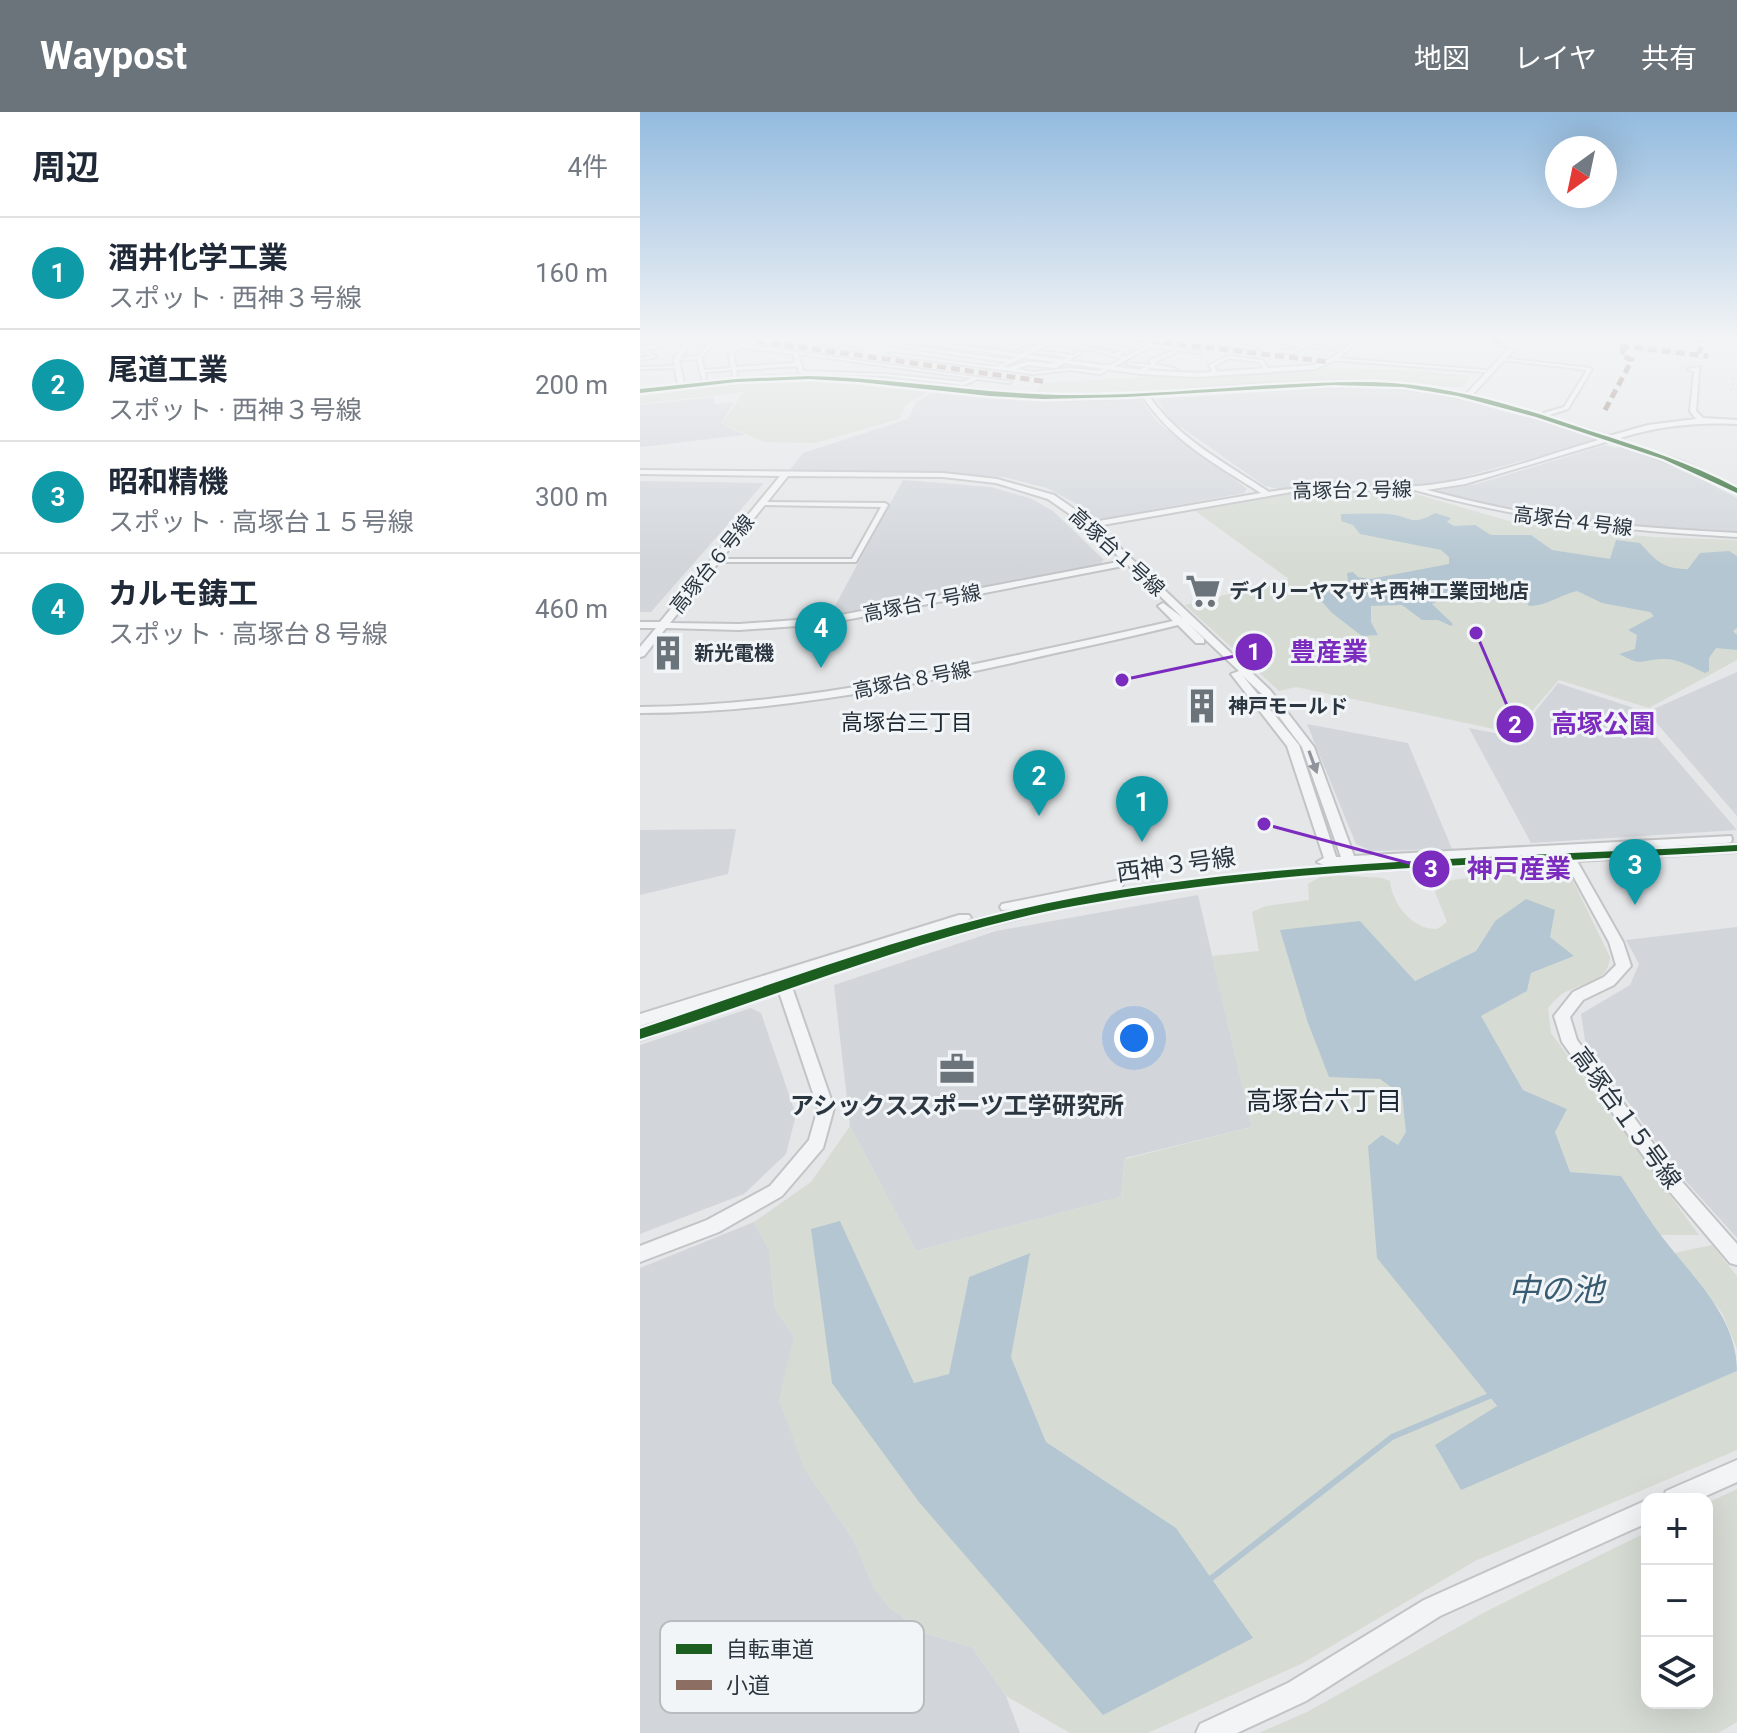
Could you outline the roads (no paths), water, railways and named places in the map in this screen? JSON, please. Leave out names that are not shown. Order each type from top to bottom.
[{"type":"street","points":[[1159,415],[1176,431],[1266,493]]},
{"type":"street","points":[[1538,415],[1613,438]]},
{"type":"street","points":[[1548,415],[1672,459],[1737,488]]},
{"type":"street","points":[[1697,415],[1703,420]]},
{"type":"street","name":"高塚台２号線","points":[[1086,526],[1266,493],[1332,488],[1413,488],[1465,482],[1648,427],[1703,420],[1737,422]]},
{"type":"street","name":"高塚台１号線","points":[[640,474],[906,478],[995,484],[1031,493],[1060,507],[1086,526],[1185,621],[1240,678],[1293,745],[1333,866]]},
{"type":"street","name":"高塚台６号線","points":[[640,654],[784,475]]},
{"type":"street","name":"高塚台４号線","points":[[1413,488],[1527,517],[1591,526],[1737,535]]},
{"type":"street","points":[[715,561],[854,561],[885,505],[761,503]]},
{"type":"street","name":"高塚台７号線","points":[[640,625],[768,626],[825,621],[1125,563]]},
{"type":"street","name":"高塚台１号線","points":[[1185,621],[1266,692],[1308,747],[1351,865]]},
{"type":"street","name":"高塚台８号線","points":[[640,710],[692,712],[775,706],[902,683],[1185,621]]},
{"type":"street","name":"西神３号線","points":[[640,1020],[965,927],[1072,902],[1223,878],[1333,866],[1737,839]]},
{"type":"street","name":"西神３号線","points":[[1351,865],[1570,859],[1737,848]]},
{"type":"street","name":"高塚台１５号線","points":[[1570,859],[1616,942],[1624,966],[1609,981],[1578,996],[1562,1016],[1570,1042],[1671,1181],[1737,1257]]},
{"type":"street","points":[[640,1254],[713,1226],[776,1191],[817,1143],[826,1108],[783,980]]},
{"type":"street","name":"西神３号線","points":[[640,1034],[783,980]]},
{"type":"street","points":[[1688,1493],[1737,1471]]},
{"type":"street","points":[[1209,1733],[1297,1692],[1432,1608],[1641,1514]]},
{"type":"water","points":[[1435,513],[1451,518],[1447,522],[1454,526],[1475,525],[1491,535],[1531,535],[1552,550],[1610,559],[1616,540],[1640,543],[1661,563],[1679,569],[1688,569],[1700,553],[1729,551],[1737,556],[1737,628],[1733,631],[1737,635],[1737,650],[1716,648],[1709,658],[1709,671],[1705,673],[1674,660],[1633,660],[1619,654],[1635,649],[1637,635],[1628,630],[1654,616],[1650,612],[1602,603],[1577,591],[1529,606],[1509,590],[1497,587],[1469,589],[1432,604],[1453,624],[1451,626],[1438,620],[1422,620],[1402,605],[1371,606],[1371,622],[1378,635],[1362,636],[1332,613],[1315,594],[1328,592],[1348,580],[1347,573],[1353,572],[1358,577],[1370,579],[1449,564],[1449,557],[1441,550],[1360,534],[1353,525],[1341,521],[1341,514],[1387,514],[1420,520]]},
{"type":"water","name":"中の池","points":[[1526,899],[1555,910],[1550,937],[1574,956],[1531,973],[1527,991],[1481,1016],[1523,1090],[1567,1109],[1555,1132],[1570,1172],[1621,1176],[1657,1231],[1712,1300],[1730,1333],[1737,1371],[1461,1490],[1435,1445],[1497,1406],[1377,1258],[1368,1146],[1382,1135],[1398,1145],[1406,1132],[1402,1095],[1380,1079],[1329,1077],[1308,1023],[1280,930],[1360,921],[1415,981],[1476,951],[1495,921]]},
{"type":"water","points":[[840,1221],[914,1383],[949,1374],[969,1277],[1030,1253],[1011,1357],[1046,1442],[1176,1528],[1253,1638],[1103,1715],[919,1502],[832,1383],[811,1229]]},
{"type":"waterway","points":[[1209,1580],[1392,1437],[1494,1394]]},
{"type":"place","name":"デイリーヤマザキ西神工業団地店","points":[[1203,591]]},
{"type":"place","name":"高塚公園","points":[[1476,633]]},
{"type":"place","name":"新光電機","points":[[668,653]]},
{"type":"place","name":"カルモ鋳工","points":[[821,668]]},
{"type":"place","name":"豊産業","points":[[1122,680]]},
{"type":"place","name":"神戸モールド","points":[[1202,706]]},
{"type":"place","name":"尾道工業","points":[[1039,816]]},
{"type":"place","name":"神戸産業","points":[[1264,824]]},
{"type":"place","name":"酒井化学工業","points":[[1142,842]]},
{"type":"place","name":"昭和精機","points":[[1635,905]]},
{"type":"place","name":"アシックススポーツ工学研究所","points":[[957,1069]]},
{"type":"district","name":"高塚台三丁目","points":[[907,722]]},
{"type":"district","name":"高塚台六丁目","points":[[1324,1101]]}]
